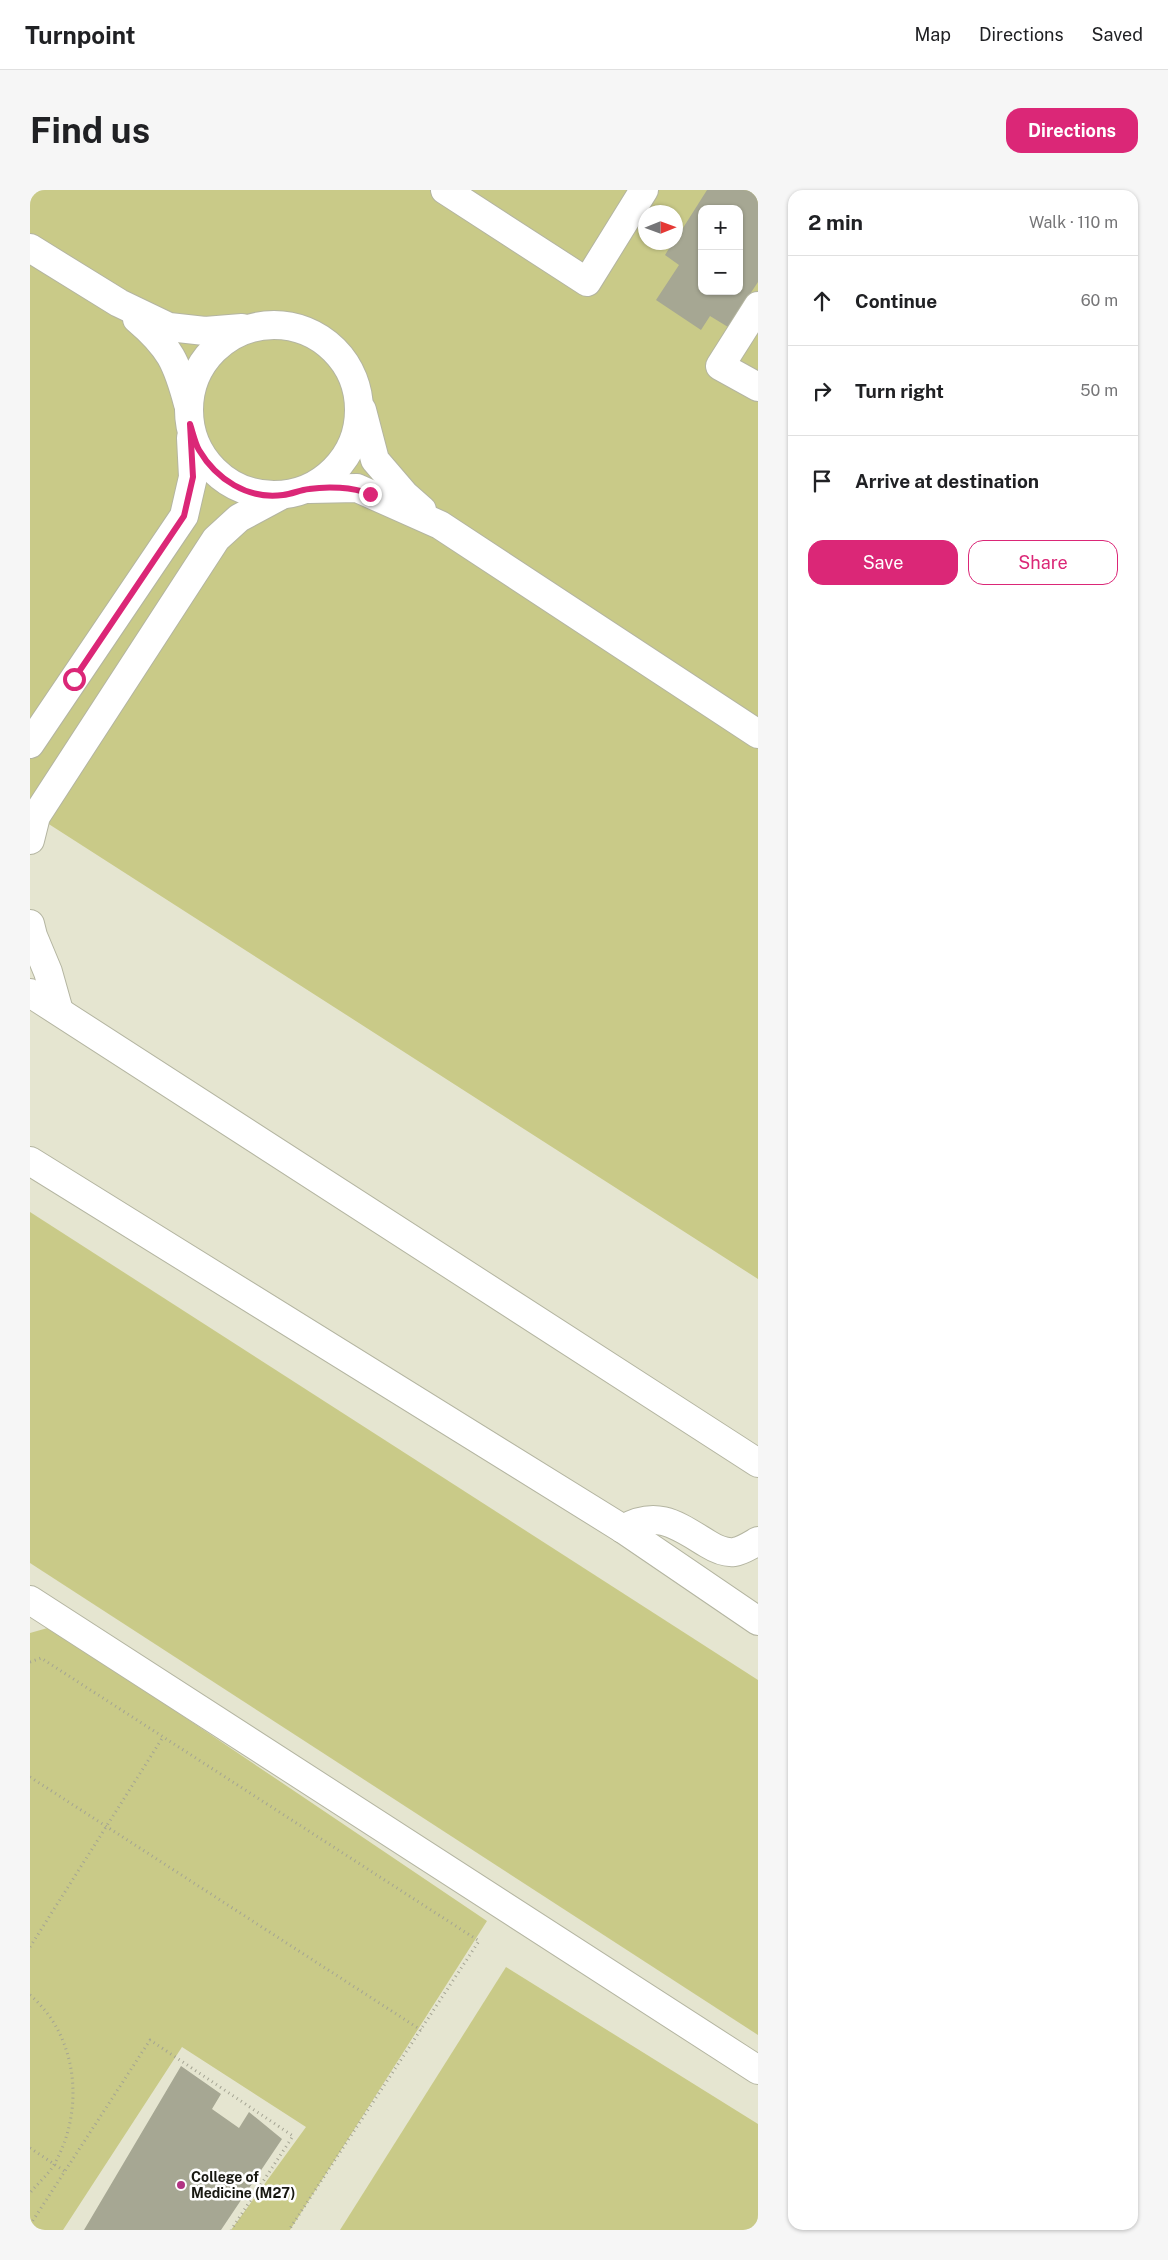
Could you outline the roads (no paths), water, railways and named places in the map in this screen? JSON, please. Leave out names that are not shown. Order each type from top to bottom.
[{"type":"street","points":[[445,190],[587,282],[644,190]]},
{"type":"street","points":[[30,248],[119,303],[169,327],[205,331],[283,325],[310,332],[334,348],[351,372],[375,460],[405,495],[440,526],[758,734]]},
{"type":"street","points":[[119,303],[160,338],[179,369],[198,449],[212,469],[232,485],[255,494],[280,496]]},
{"type":"street","points":[[758,306],[720,366],[758,387]]},
{"type":"street","points":[[30,744],[184,516],[193,477],[190,416],[193,385],[202,365],[222,343],[234,334],[254,326]]},
{"type":"street","points":[[308,489],[332,474],[349,452],[358,427],[359,399]]},
{"type":"street","points":[[30,840],[36,816],[216,539],[239,518],[280,496],[308,489],[357,488],[440,526]]},
{"type":"street","points":[[30,924],[32,936],[48,972],[59,1011]]},
{"type":"street","points":[[30,993],[758,1463]]},
{"type":"street","points":[[30,1161],[623,1529],[758,1621]]},
{"type":"street","points":[[623,1529],[643,1520],[665,1521],[718,1550],[734,1552],[758,1541]]},
{"type":"street","points":[[30,1600],[758,2070]]},
{"type":"place","name":"College of Medicine (M27)","points":[[181,2185]]}]
